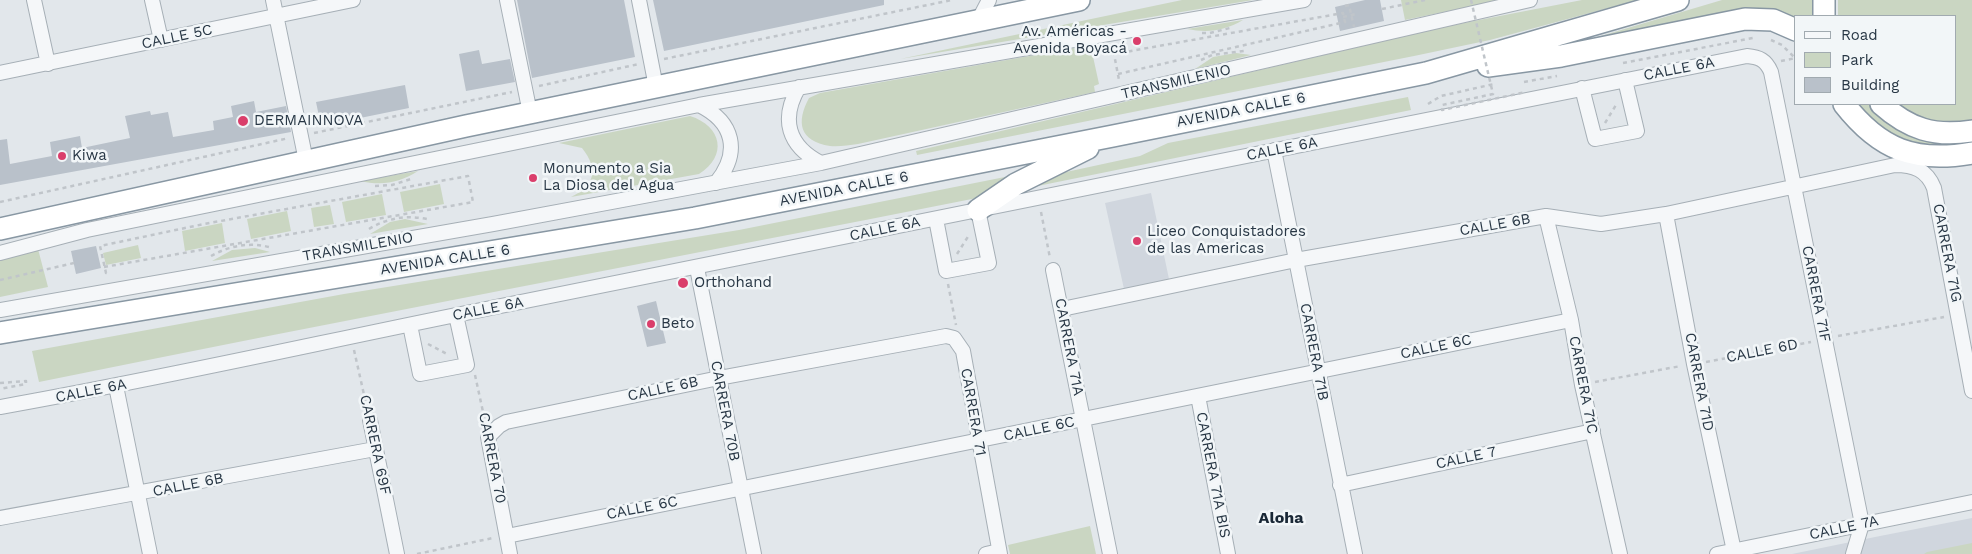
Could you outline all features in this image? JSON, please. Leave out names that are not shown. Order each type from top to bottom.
[{"type":"highway","points":[[0,228],[530,113],[1079,0]]},
{"type":"highway","name":"AVENIDA CALLE 6","points":[[0,333],[694,218],[1113,136],[1426,73],[1678,0]]},
{"type":"highway","points":[[1824,0],[1824,15]]},
{"type":"highway","points":[[1426,73],[1522,72],[1561,56],[1745,19],[1773,20],[1794,29]]},
{"type":"highway","points":[[1845,105],[1864,128],[1892,146],[1909,153],[1948,157],[1972,153]]},
{"type":"highway","points":[[1882,105],[1897,118],[1920,129],[1956,133],[1972,131]]},
{"type":"highway","points":[[978,214],[992,199],[1033,175],[1113,136]]},
{"type":"street","points":[[34,0],[48,64]]},
{"type":"street","points":[[152,0],[161,40]]},
{"type":"street","points":[[273,0],[306,161]]},
{"type":"street","name":"CALLE 5C","points":[[0,74],[353,0]]},
{"type":"street","points":[[508,0],[530,113]]},
{"type":"street","points":[[639,0],[656,87]]},
{"type":"street","points":[[978,21],[989,0]]},
{"type":"street","points":[[0,252],[87,230],[699,105],[1304,0]]},
{"type":"street","name":"TRANSMILENIO","points":[[0,310],[821,163],[1530,0]]},
{"type":"street","name":"CALLE 6A","points":[[0,408],[351,337],[411,330],[456,316],[936,218],[978,214],[1038,198],[1274,150],[1527,95],[1626,84],[1747,56],[1757,57],[1768,64]]},
{"type":"street","name":"CARRERA 71F","points":[[1768,64],[1862,524]]},
{"type":"street","points":[[1582,88],[1595,139],[1637,131],[1626,84]]},
{"type":"street","points":[[799,87],[792,98],[789,124],[793,137],[800,148],[810,157],[821,163]]},
{"type":"street","points":[[699,105],[712,110],[722,120],[732,145],[728,165],[716,182]]},
{"type":"street","name":"CARRERA 71B","points":[[1274,150],[1355,554]]},
{"type":"street","name":"CALLE 6B","points":[[1062,309],[1296,260],[1546,216],[1601,224],[1666,214],[1895,165],[1914,167],[1928,174]]},
{"type":"street","name":"CARRERA 71G","points":[[1928,174],[1934,188],[1959,314],[1972,392]]},
{"type":"street","points":[[936,218],[946,271],[989,262],[978,214]]},
{"type":"street","name":"CARRERA 71D","points":[[1666,214],[1694,364],[1734,551]]},
{"type":"street","name":"CARRERA 71C","points":[[1546,216],[1620,554]]},
{"type":"street","name":"CARRERA 70B","points":[[697,268],[754,554]]},
{"type":"street","name":"CARRERA 71A","points":[[1053,270],[1110,554]]},
{"type":"street","points":[[411,330],[420,374],[467,365],[456,316]]},
{"type":"street","name":"CALLE 6C","points":[[507,536],[1570,320]]},
{"type":"street","name":"CALLE 6B","points":[[488,437],[506,422],[718,378],[946,336],[954,338],[959,344]]},
{"type":"street","name":"CARRERA 71","points":[[959,344],[963,351],[995,553]]},
{"type":"street","points":[[116,386],[150,554]]},
{"type":"street","name":"CARRERA 71A BIS","points":[[1198,396],[1228,554]]},
{"type":"street","name":"CARRERA 69F","points":[[370,420],[397,554]]},
{"type":"street","name":"CALLE 7","points":[[1340,485],[1593,431]]},
{"type":"street","name":"CARRERA 70","points":[[488,437],[510,554]]},
{"type":"street","name":"CALLE 6B","points":[[0,518],[138,494],[376,448]]},
{"type":"street","name":"CALLE 7A","points":[[1717,554],[1972,502]]},
{"type":"street","points":[[1853,554],[1862,524]]},
{"type":"path","points":[[0,202],[301,135],[952,0]]},
{"type":"path","points":[[1382,9],[1425,0]]},
{"type":"path","points":[[1471,0],[1493,94],[1442,105],[1442,110],[1527,95],[1522,72],[1562,75]]},
{"type":"path","points":[[1345,6],[1349,5],[1352,15],[1354,27],[1350,28]]},
{"type":"path","points":[[1118,74],[1345,24],[1343,13]]},
{"type":"path","points":[[1114,54],[1343,13],[1356,14]]},
{"type":"path","points":[[1620,64],[1756,38]]},
{"type":"path","points":[[1769,39],[1782,45],[1794,57]]},
{"type":"path","points":[[1112,49],[1120,80]]},
{"type":"path","points":[[1200,60],[1212,55],[1228,52],[1250,51]]},
{"type":"path","points":[[1595,139],[1626,84]]},
{"type":"path","points":[[110,272],[106,273],[100,257],[100,246],[213,222],[467,174],[474,206]]},
{"type":"path","points":[[1038,198],[1053,270]]},
{"type":"path","points":[[104,267],[473,202]]},
{"type":"path","points":[[959,344],[946,271],[978,214]]},
{"type":"path","points":[[369,229],[379,223],[400,217],[417,217],[426,220]]},
{"type":"path","points":[[211,256],[235,246],[259,245],[269,247]]},
{"type":"path","points":[[0,280],[74,263]]},
{"type":"path","name":"CALLE 6D","points":[[1582,385],[1959,314]]},
{"type":"path","points":[[411,330],[467,365]]},
{"type":"path","name":"CARRERA 69F","points":[[351,337],[370,420]]},
{"type":"path","name":"CARRERA 70","points":[[467,365],[475,374],[488,437]]},
{"type":"path","points":[[0,383],[26,380],[26,384],[0,389]]},
{"type":"path","points":[[417,554],[507,536]]},
{"type":"shaded area","name":"Liceo Conquistadores de las Americas","points":[[1151,193],[1169,279],[1124,289],[1105,203]]},
{"type":"shaded area","points":[[1972,518],[1972,554],[1792,554],[1875,537]]},
{"type":"green space","points":[[1182,0],[1253,0],[900,59]]},
{"type":"green space","points":[[1401,0],[1501,0],[1405,20]]},
{"type":"green space","points":[[1582,0],[1638,0],[1490,40],[1414,56],[917,155],[916,151],[1438,28]]},
{"type":"green space","points":[[1722,0],[1816,0],[1817,15],[1794,15],[1794,22],[1574,44]]},
{"type":"green space","points":[[1838,0],[1972,0],[1972,121],[1931,121],[1900,105],[1957,105],[1957,15],[1838,15]]},
{"type":"green space","points":[[1243,20],[1229,27],[1216,30],[1187,29]]},
{"type":"green space","points":[[1086,46],[1087,53],[1092,52],[1099,84],[1094,86],[1095,92],[858,144],[830,146],[812,140],[803,129],[802,115],[809,98],[820,93]]},
{"type":"green space","points":[[1236,53],[1251,55],[1195,69],[1213,57]]},
{"type":"green space","points":[[1408,97],[1411,110],[1023,189],[1043,177],[1140,156],[1168,143]]},
{"type":"green space","points":[[1855,105],[1874,105],[1972,138],[1972,148],[1945,152],[1894,139]]},
{"type":"green space","points":[[690,116],[709,127],[715,134],[717,142],[714,159],[699,174],[571,197],[579,193],[590,182],[592,176],[591,163],[582,148],[559,143]]},
{"type":"green space","points":[[418,171],[397,181],[376,183],[360,181]]},
{"type":"green space","points":[[1015,175],[982,197],[39,382],[32,351],[344,294],[739,230]]},
{"type":"green space","points":[[440,184],[444,204],[404,212],[400,192]]},
{"type":"green space","points":[[382,194],[386,215],[346,222],[342,202]]},
{"type":"green space","points":[[330,205],[334,224],[314,227],[311,208]]},
{"type":"green space","points":[[287,211],[291,231],[251,239],[247,219]]},
{"type":"green space","points":[[405,219],[428,224],[370,234],[390,222]]},
{"type":"green space","points":[[222,223],[225,243],[185,251],[182,231]]},
{"type":"green space","points":[[138,245],[141,258],[106,265],[103,253]]},
{"type":"green space","points":[[255,248],[270,252],[212,261],[232,250]]},
{"type":"green space","points":[[38,249],[48,287],[0,297],[0,259]]},
{"type":"green space","points":[[1090,526],[1096,554],[1010,554],[1008,545]]},
{"type":"green space","points":[[1972,543],[1972,554],[1924,554],[1927,552]]},
{"type":"building","points":[[517,0],[624,0],[635,57],[532,78]]},
{"type":"building","points":[[653,0],[884,0],[884,5],[664,51]]},
{"type":"building","points":[[1365,0],[1380,0],[1384,21],[1340,31],[1335,7]]},
{"type":"building","points":[[479,50],[482,64],[510,59],[515,82],[466,91],[459,54]]},
{"type":"building","points":[[405,85],[409,108],[321,126],[316,102]]},
{"type":"building","points":[[254,101],[256,112],[286,106],[291,132],[0,185],[0,140],[7,139],[10,164],[52,156],[50,142],[80,136],[82,148],[130,138],[125,116],[150,111],[151,115],[168,112],[173,137],[214,130],[213,121],[233,117],[231,106]]},
{"type":"building","points":[[96,246],[101,268],[76,274],[71,251]]},
{"type":"building","name":"Beto","points":[[656,301],[666,343],[647,347],[637,306]]},
{"type":"place","name":"Av. Américas - Avenida Boyacá","points":[[1137,41]]},
{"type":"place","name":"DERMAINNOVA","points":[[243,121]]},
{"type":"place","name":"Kiwa","points":[[62,156]]},
{"type":"place","name":"Monumento a Sia La Diosa del Agua","points":[[533,178]]},
{"type":"place","name":"Liceo Conquistadores de las Americas","points":[[1137,241]]},
{"type":"place","name":"Orthohand","points":[[683,283]]},
{"type":"place","name":"Beto","points":[[651,324]]},
{"type":"district","name":"Aloha","points":[[1281,518]]}]
